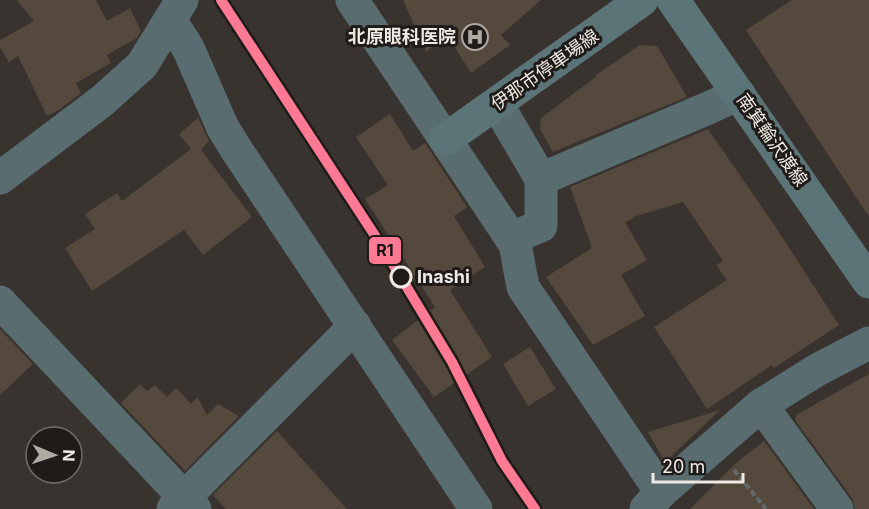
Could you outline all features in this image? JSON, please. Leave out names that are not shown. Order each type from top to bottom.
[{"type":"main road","name":"伊那市停車場線","points":[[446,139],[642,0]]},
{"type":"main road","name":"南箕輪沢渡線","points":[[673,0],[869,282]]},
{"type":"street","points":[[352,0],[515,244],[523,287],[654,500],[761,405],[817,370],[869,343]]},
{"type":"street","points":[[0,178],[102,101],[142,66],[176,10]]},
{"type":"street","points":[[176,10],[188,48],[223,128],[477,509]]},
{"type":"street","points":[[541,179],[739,94]]},
{"type":"street","points":[[497,104],[541,179],[541,226],[511,238]]},
{"type":"street","points":[[3,313],[184,506],[355,326]]},
{"type":"street","points":[[761,405],[837,509]]},
{"type":"path","points":[[728,463],[766,509]]},
{"type":"building","points":[[17,0],[96,0],[107,21],[130,8],[141,31],[137,38],[107,55],[111,63],[76,83],[81,93],[47,116],[18,56],[9,62],[0,47],[0,40],[34,21]]},
{"type":"building","name":"北原眼科医院","points":[[403,0],[541,0],[501,35],[510,45],[471,73],[447,35],[426,52]]},
{"type":"building","points":[[792,0],[869,0],[869,217],[746,30]]},
{"type":"building","points":[[640,45],[657,46],[687,97],[553,152],[540,129],[541,118],[596,75]]},
{"type":"building","points":[[390,114],[413,151],[425,143],[467,207],[454,216],[485,267],[450,290],[492,357],[434,397],[392,340],[435,307],[365,199],[388,185],[356,137]]},
{"type":"building","points":[[198,118],[209,141],[201,150],[252,217],[203,255],[184,230],[92,291],[65,248],[95,229],[85,214],[117,193],[122,201],[191,149],[179,134]]},
{"type":"building","points":[[708,129],[775,226],[839,325],[774,368],[772,365],[707,409],[654,327],[727,280],[716,265],[723,261],[683,202],[633,217],[625,222],[647,260],[621,275],[645,316],[593,345],[546,277],[592,248],[570,187]]},
{"type":"building","points":[[0,329],[33,364],[0,395]]},
{"type":"building","points":[[530,347],[556,389],[528,406],[503,364]]},
{"type":"building","points":[[869,374],[869,509],[855,509],[852,498],[795,420],[796,415]]},
{"type":"building","points":[[140,384],[147,391],[155,385],[167,397],[176,388],[191,404],[197,397],[207,415],[218,404],[239,416],[185,471],[121,403]]},
{"type":"building","points":[[720,410],[665,462],[648,432]]},
{"type":"building","points":[[277,431],[347,509],[226,509],[213,495]]},
{"type":"building","points":[[764,441],[814,509],[690,509],[734,465]]},
{"type":"transit line","name":"R1","points":[[221,0],[385,251],[452,362],[502,461],[535,509]]},
{"type":"place","name":"北原眼科医院","points":[[475,37]]},
{"type":"place","name":"Inashi","points":[[401,277]]}]
